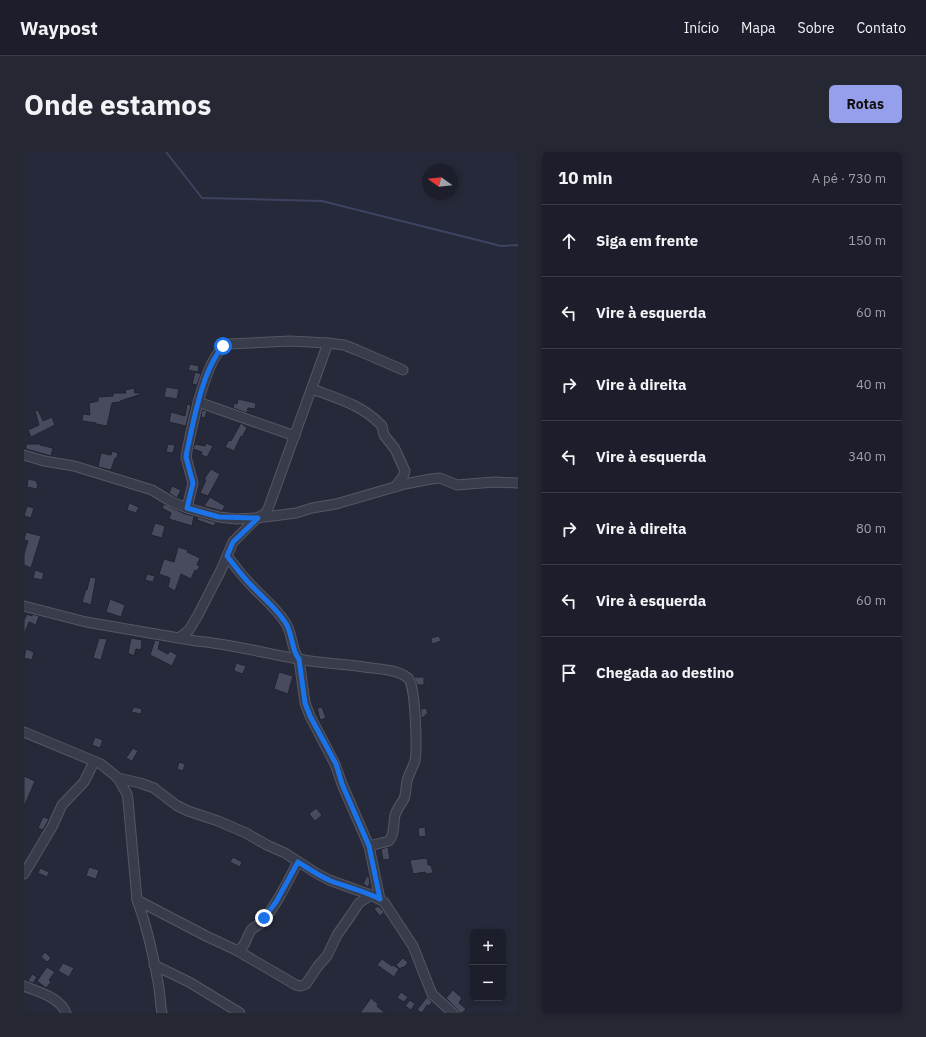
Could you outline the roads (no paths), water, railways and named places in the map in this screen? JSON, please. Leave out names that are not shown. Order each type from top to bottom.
[{"type":"street","points":[[187,508],[193,483],[186,457],[187,451],[198,402],[211,363],[223,346],[228,344],[262,341],[290,341],[344,345],[403,370]]},
{"type":"street","points":[[179,638],[189,630],[198,615],[233,542],[258,518],[265,514],[268,509],[328,343]]},
{"type":"street","points":[[312,389],[367,412],[380,424],[384,435],[395,449],[405,471],[404,477],[396,486]]},
{"type":"street","points":[[198,402],[295,436]]},
{"type":"street","points":[[24,455],[44,461],[74,466],[152,490],[172,502],[219,517],[258,518],[296,513],[312,508],[336,504],[396,486],[440,478],[457,485],[494,482],[518,484]]},
{"type":"street","points":[[227,556],[240,574],[281,615],[287,623],[296,656],[299,659],[305,703],[310,716],[336,764],[342,784],[369,846],[380,899]]},
{"type":"street","points":[[24,606],[86,622],[299,659],[381,669],[402,674],[410,680],[412,686],[416,724],[415,761],[407,780],[404,798],[396,814],[391,839],[389,841],[369,846]]},
{"type":"street","points":[[24,732],[106,767],[118,778],[154,788],[176,805],[188,811],[218,821],[246,833],[330,880],[371,894],[380,899],[388,906],[413,946],[432,994],[453,1013]]},
{"type":"street","points":[[24,874],[62,805],[84,782],[94,762]]},
{"type":"street","points":[[118,778],[127,794],[137,900],[142,913],[154,965],[162,1013]]},
{"type":"street","points":[[236,950],[243,947],[252,930],[262,923],[298,862]]},
{"type":"street","points":[[137,900],[236,950],[296,985],[304,986],[327,956],[337,935],[359,903],[371,894]]},
{"type":"street","points":[[154,965],[190,982],[240,1013]]},
{"type":"street","points":[[24,986],[56,1000],[62,1004],[66,1013]]},
{"type":"waterway","points":[[166,152],[202,198],[322,201],[501,246],[518,245]]}]
